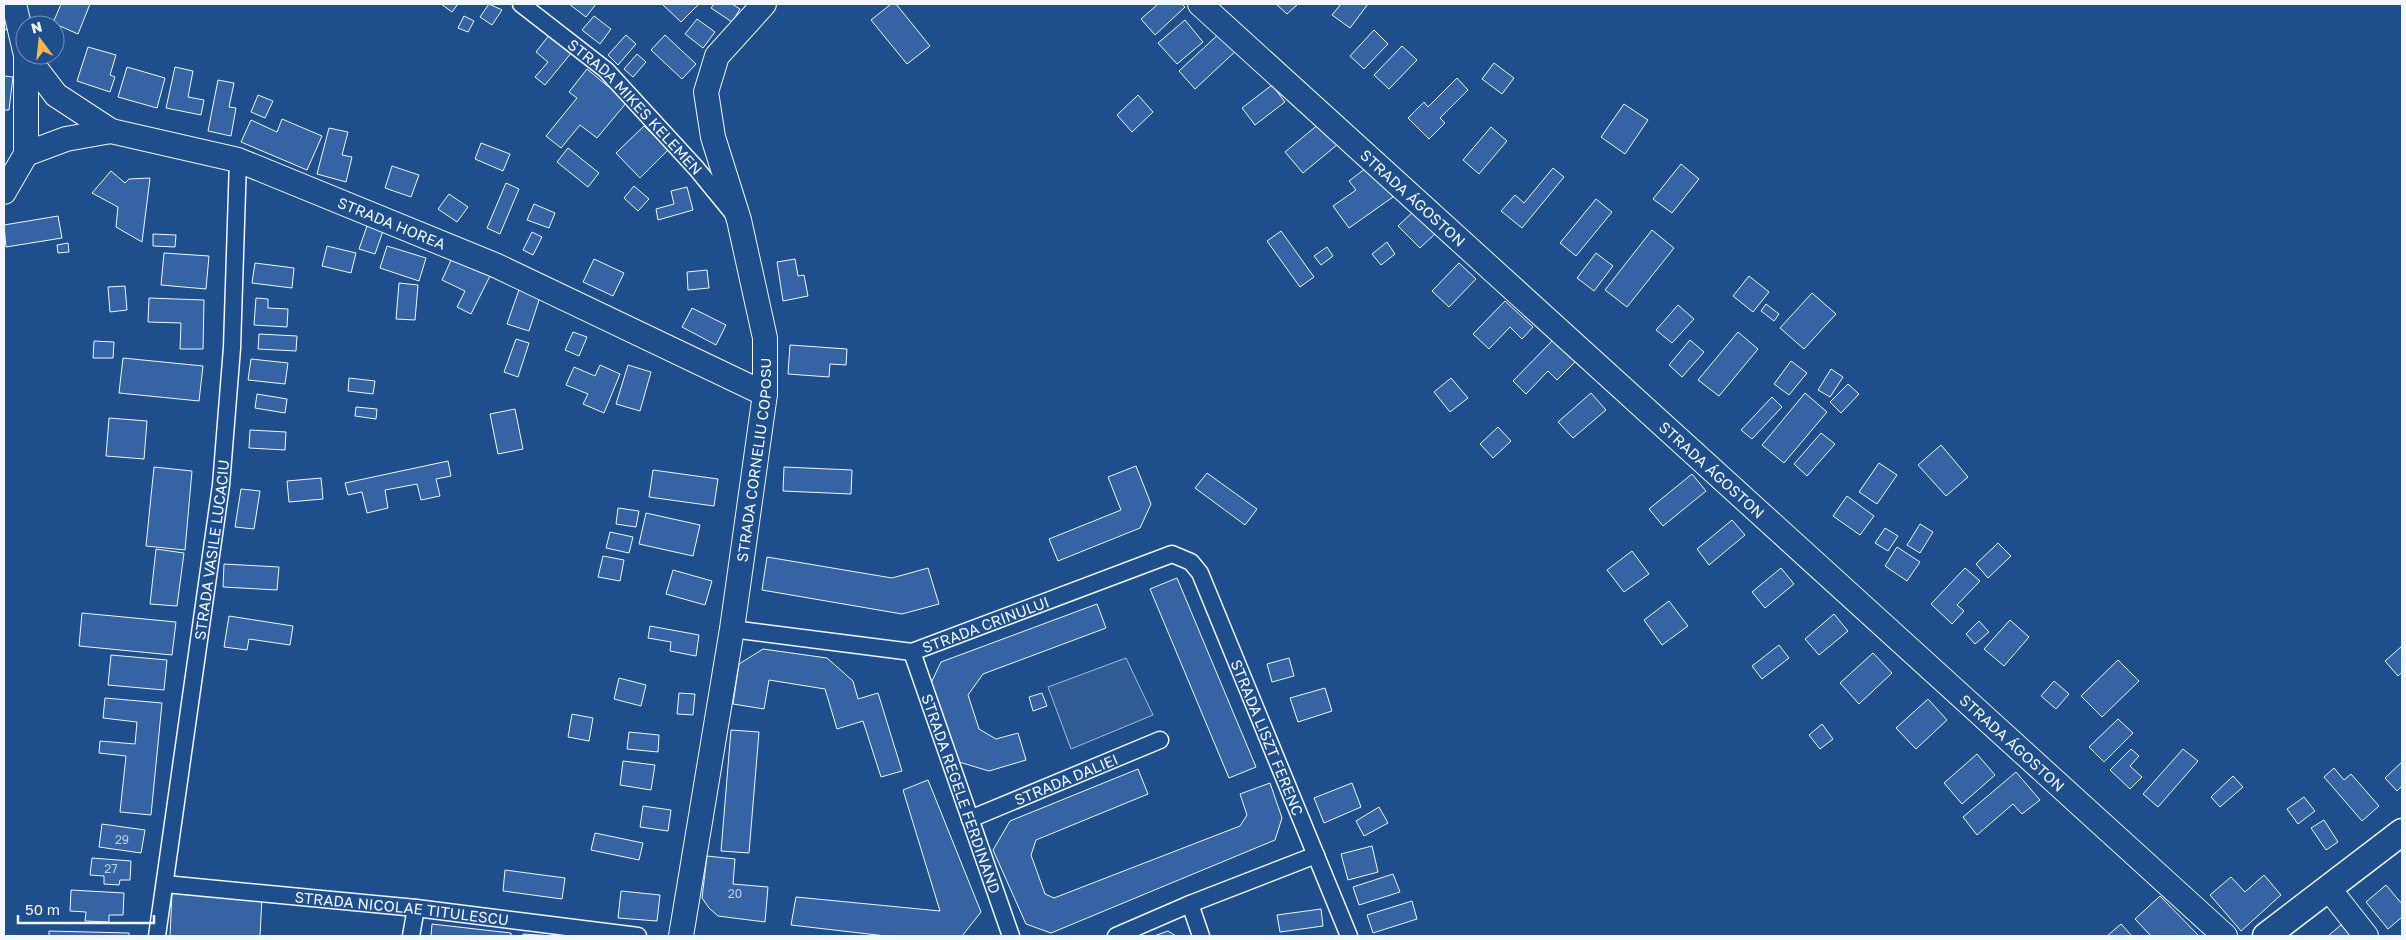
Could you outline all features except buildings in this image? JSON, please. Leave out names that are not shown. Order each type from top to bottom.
[{"type":"main road","points":[[2266,936],[2329,890],[2402,832]]},
{"type":"street","name":"STRADA MIKES KELEMEN","points":[[521,4],[606,70],[696,168],[739,220]]},
{"type":"street","name":"STRADA CORNELIU COPOSU","points":[[682,936],[732,629],[765,394],[765,338],[739,220],[712,137],[706,92],[717,56],[764,4]]},
{"type":"street","name":"STRADA ÁGOSTON","points":[[1200,4],[2225,936]]},
{"type":"street","points":[[4,192],[26,154],[26,65]]},
{"type":"street","name":"STRADA HOREA","points":[[34,65],[56,95],[111,131],[238,160],[495,265],[765,394]]},
{"type":"street","points":[[26,154],[66,138],[111,131]]},
{"type":"street","name":"STRADA VASILE LUCACIU","points":[[157,936],[221,485],[232,348],[238,160]]},
{"type":"street","name":"STRADA CRINULUI","points":[[732,629],[912,652],[1172,554]]},
{"type":"street","name":"STRADA LISZT FERENC","points":[[1172,554],[1191,562],[1200,573],[1349,936]]},
{"type":"street","name":"STRADA REGELE FERDINAND","points":[[912,652],[1011,936]]},
{"type":"street","name":"STRADA DALIEI","points":[[970,818],[1160,740]]},
{"type":"street","points":[[1116,936],[1190,904],[1316,855]]},
{"type":"street","name":"STRADA NICOLAE TITULESCU","points":[[165,884],[416,908],[638,936]]},
{"type":"street","points":[[2329,890],[2366,936]]},
{"type":"street","points":[[1190,904],[1201,936]]},
{"type":"street","points":[[410,936],[416,908]]},
{"type":"shaded area","points":[[1126,658],[1153,715],[1071,749],[1048,687]]}]
